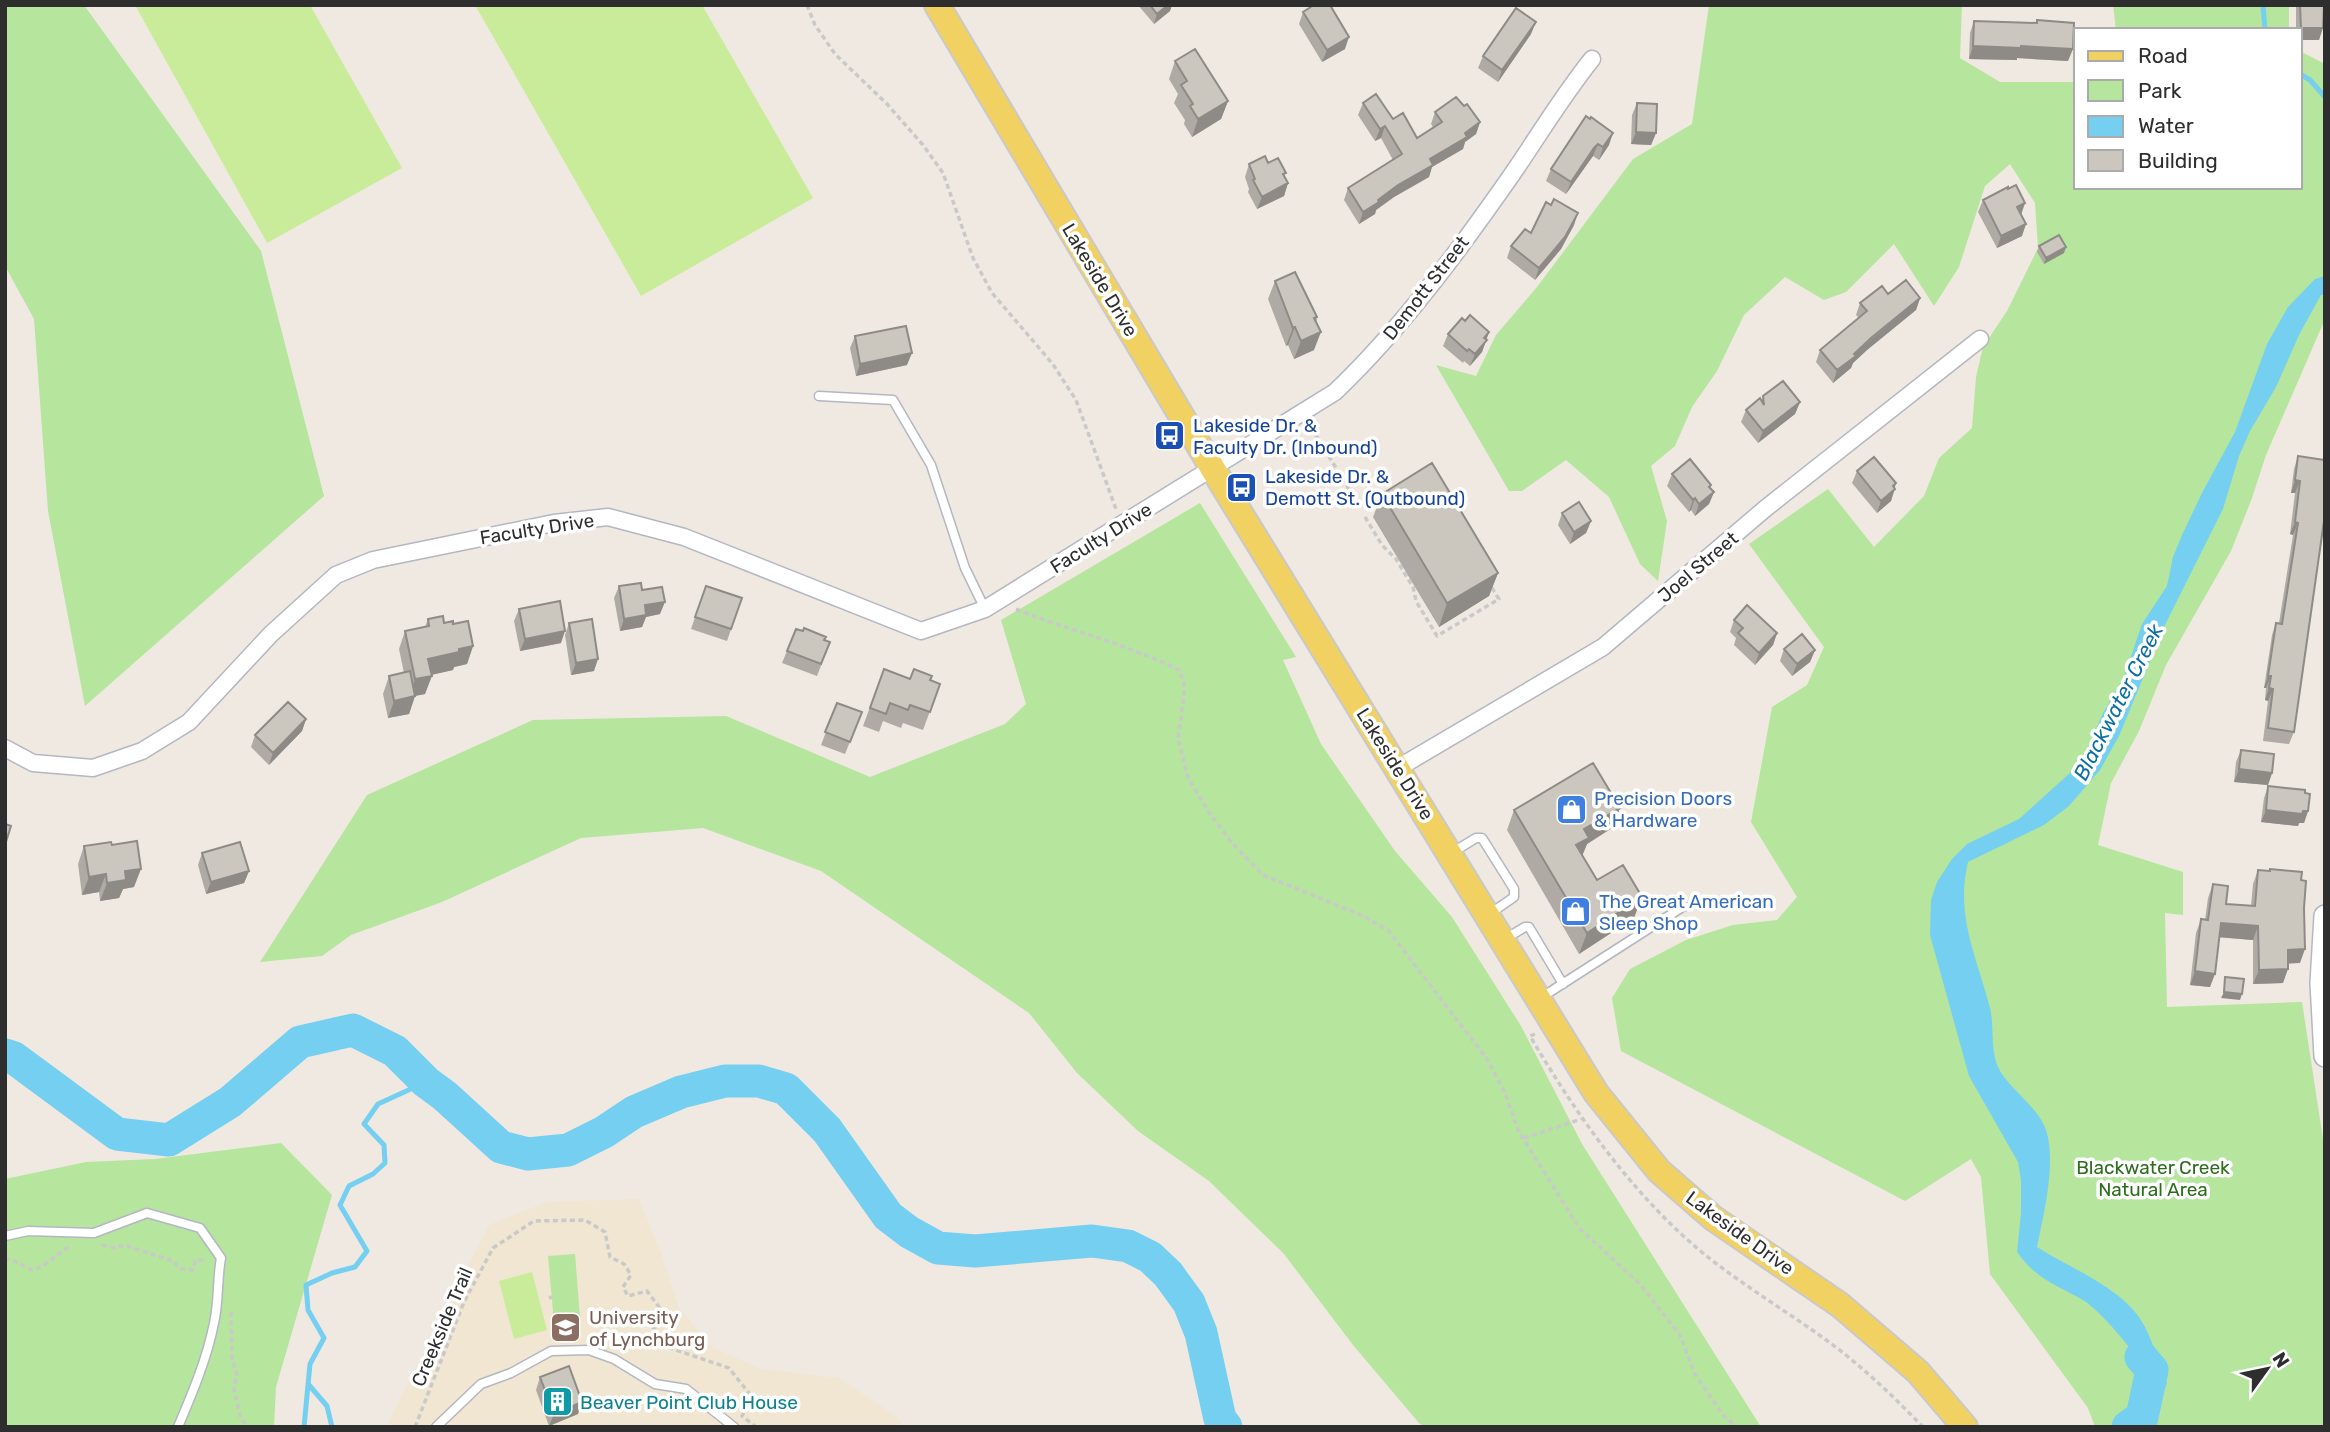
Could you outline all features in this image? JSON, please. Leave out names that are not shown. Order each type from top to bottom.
[{"type":"main road","name":"Lakeside Drive","points":[[937,5],[1213,469],[1596,1093],[1659,1171],[1713,1218],[1840,1305],[1918,1372],[1965,1427]]},
{"type":"main road","points":[[2325,916],[2321,983],[2325,1056]]},
{"type":"street","name":"Demott Street","points":[[1213,469],[1335,391],[1373,356],[1481,219],[1592,59]]},
{"type":"street","name":"Joel Street","points":[[1398,768],[1603,647],[1766,508],[1980,339]]},
{"type":"street","name":"Faculty Drive","points":[[5,748],[33,763],[93,768],[142,751],[189,722],[271,634],[337,575],[373,560],[554,523],[608,517],[684,537],[921,631],[985,609],[1213,469]]},
{"type":"lane","points":[[819,396],[894,400],[931,465],[965,568],[985,609]]},
{"type":"lane","points":[[1450,853],[1476,838],[1487,842],[1516,893],[1511,900],[1487,915]]},
{"type":"lane","points":[[1538,999],[1684,906]]},
{"type":"lane","points":[[1503,941],[1525,926],[1529,928],[1563,984]]},
{"type":"lane","points":[[5,1236],[28,1231],[94,1233],[147,1213],[200,1228],[221,1258],[215,1321],[178,1427]]},
{"type":"lane","points":[[436,1427],[481,1384],[511,1373],[551,1351],[589,1350],[614,1359],[655,1384],[687,1389],[734,1427]]},
{"type":"path","points":[[807,5],[815,24],[835,54],[887,104],[923,145],[943,173],[973,258],[992,293],[1052,363],[1076,400],[1117,512]]},
{"type":"path","points":[[1308,422],[1355,499]]},
{"type":"path","points":[[1365,517],[1382,545],[1405,573],[1413,587],[1416,601],[1437,636],[1499,599],[1484,576]]},
{"type":"path","points":[[1014,608],[1179,670],[1184,683],[1184,696],[1178,738],[1188,778],[1208,811],[1232,843],[1263,875],[1361,915],[1388,930],[1487,1059],[1505,1093],[1523,1139],[1580,1229],[1639,1283],[1680,1335],[1695,1374],[1723,1415],[1737,1427]]},
{"type":"path","points":[[1523,1139],[1581,1119]]},
{"type":"path","name":"Creekside Trail","points":[[415,1427],[464,1301],[493,1248],[534,1221],[584,1220],[606,1231],[610,1258],[624,1264],[631,1275],[623,1287],[628,1296],[647,1291],[659,1307],[653,1326],[670,1349],[729,1368],[752,1397],[742,1416],[756,1427]]},
{"type":"path","points":[[94,1246],[104,1244],[115,1248],[124,1245],[173,1261],[181,1269],[193,1270],[195,1261],[214,1261],[221,1258]]},
{"type":"path","points":[[5,1260],[10,1259],[32,1270],[43,1266],[71,1245],[76,1247]]},
{"type":"path","points":[[217,1280],[231,1292],[231,1351],[237,1373],[234,1388],[241,1419],[248,1427]]},
{"type":"shaded area","name":"University of Lynchburg","points":[[639,1199],[660,1250],[679,1308],[713,1348],[762,1369],[839,1378],[897,1417],[904,1427],[386,1427],[489,1225],[547,1202]]},
{"type":"green space","points":[[5,5],[84,5],[261,251],[324,496],[85,706],[48,511],[34,319],[5,266]]},
{"type":"green space","points":[[135,5],[310,5],[402,168],[267,243]]},
{"type":"green space","points":[[475,5],[702,5],[813,198],[641,296]]},
{"type":"green space","name":"Blackwater Creek Natural Area","points":[[1709,5],[1962,5],[1960,58],[2000,82],[2074,82],[2074,189],[2302,189],[2302,52],[2325,64],[2325,319],[2266,455],[2231,551],[2166,665],[2139,731],[2111,783],[2098,845],[2183,872],[2183,915],[2165,913],[2167,1007],[2302,1002],[2325,1152],[2325,1427],[2095,1427],[2088,1408],[1990,1274],[1981,1177],[1971,1159],[1905,1201],[1621,1051],[1612,998],[1630,969],[1686,940],[1733,925],[1777,920],[1797,897],[1751,822],[1772,707],[1807,685],[1824,647],[1749,544],[1828,489],[1874,547],[1924,496],[1939,458],[1972,428],[1976,377],[1983,347],[2007,311],[2038,248],[2035,203],[2010,164],[1985,186],[1959,267],[1934,306],[1894,244],[1846,292],[1824,300],[1785,277],[1744,315],[1717,371],[1692,407],[1675,446],[1651,466],[1667,521],[1658,581],[1640,564],[1609,497],[1566,460],[1522,491],[1509,491],[1436,365],[1476,376],[1496,335],[1537,287],[1633,159],[1692,124]]},
{"type":"green space","points":[[2113,5],[2289,5],[2289,28],[2116,28]]},
{"type":"green space","points":[[1200,503],[1296,657],[1283,660],[1321,744],[1395,851],[1452,917],[1521,1026],[1582,1144],[1761,1427],[1425,1427],[1353,1345],[1284,1254],[1209,1181],[1138,1131],[1077,1073],[1029,1013],[821,871],[703,828],[581,838],[442,902],[351,935],[322,956],[260,962],[367,795],[533,720],[726,716],[870,777],[1005,724],[1026,704],[1001,620]]},
{"type":"green space","points":[[281,1143],[332,1195],[276,1387],[274,1427],[5,1427],[5,1179],[86,1162],[155,1159]]},
{"type":"green space","points":[[575,1254],[581,1331],[555,1333],[548,1256]]},
{"type":"green space","points":[[532,1272],[547,1330],[514,1339],[499,1281]]},
{"type":"water","points":[[2325,276],[2325,295],[2321,295],[2300,333],[2276,387],[2250,431],[2239,456],[2223,509],[2165,625],[2119,736],[2100,770],[2069,806],[2044,825],[1968,862],[1965,882],[1964,901],[1969,936],[1990,1008],[1997,1063],[2005,1078],[2040,1118],[2048,1138],[2050,1169],[2037,1247],[2097,1281],[2136,1314],[2145,1327],[2167,1383],[2157,1408],[2140,1392],[2143,1371],[2140,1363],[2117,1332],[2090,1305],[2039,1275],[2017,1252],[2021,1213],[2018,1162],[1969,1076],[1930,935],[1931,900],[1937,882],[1952,859],[1967,844],[2019,819],[2081,763],[2103,713],[2124,677],[2142,624],[2167,586],[2173,557],[2182,535],[2235,432],[2267,344],[2288,307],[2315,279]]},
{"type":"building","points":[[1150,5],[1168,5],[1157,14]]},
{"type":"building","points":[[1314,5],[1330,5],[1349,37],[1327,50],[1303,12]]},
{"type":"building","points":[[2300,5],[2324,5],[2323,28],[2301,28]]},
{"type":"building","points":[[1516,8],[1536,22],[1502,70],[1483,56]]},
{"type":"building","points":[[2037,20],[2074,23],[2073,49],[1973,46],[1974,21],[2037,23]]},
{"type":"building","points":[[1195,49],[1228,101],[1198,119],[1190,106],[1193,104],[1181,85],[1187,81],[1175,61]]},
{"type":"building","points":[[1376,94],[1393,119],[1403,113],[1417,138],[1442,122],[1435,112],[1456,97],[1464,106],[1467,104],[1480,122],[1465,133],[1467,137],[1430,159],[1433,165],[1398,185],[1363,212],[1348,188],[1402,154],[1385,126],[1380,129],[1363,103]]},
{"type":"building","points":[[1637,103],[1657,104],[1656,133],[1636,132]]},
{"type":"building","points":[[1586,116],[1613,133],[1603,147],[1598,144],[1594,148],[1571,182],[1551,169]]},
{"type":"building","points":[[1265,156],[1268,163],[1278,158],[1288,183],[1262,197],[1253,180],[1255,179],[1249,164]]},
{"type":"building","points":[[2016,185],[2025,203],[2017,207],[2026,224],[2001,236],[1983,200]]},
{"type":"building","points":[[1554,199],[1578,213],[1565,237],[1539,268],[1511,246],[1525,229],[1531,233],[1546,202],[1551,205]]},
{"type":"building","points":[[2059,235],[2066,247],[2046,258],[2039,246]]},
{"type":"building","points":[[1295,272],[1317,317],[1314,318],[1321,332],[1301,341],[1295,327],[1293,328],[1275,281]]},
{"type":"building","points":[[1906,280],[1920,298],[1837,370],[1820,350],[1867,311],[1860,303],[1882,286],[1888,294]]},
{"type":"building","points":[[1470,315],[1489,332],[1484,338],[1487,340],[1475,354],[1469,349],[1467,351],[1448,334],[1462,318],[1465,321]]},
{"type":"building","points":[[906,326],[912,353],[860,364],[855,336]]},
{"type":"building","points":[[1783,381],[1800,402],[1763,431],[1746,410],[1760,398],[1764,405],[1763,396]]},
{"type":"building","points":[[2298,456],[2325,460],[2325,514],[2294,732],[2268,728],[2273,689],[2269,688],[2271,676],[2268,676],[2276,623],[2282,624],[2298,523],[2295,522],[2300,481],[2295,480]]},
{"type":"building","points":[[1874,457],[1896,483],[1893,486],[1895,489],[1881,501],[1857,471]]},
{"type":"building","points":[[1690,459],[1714,492],[1699,504],[1672,474]]},
{"type":"building","points":[[1432,463],[1498,573],[1447,603],[1382,494]]},
{"type":"building","points":[[1579,502],[1591,521],[1574,532],[1562,513]]},
{"type":"building","points":[[641,583],[642,590],[662,587],[665,602],[645,605],[646,615],[624,619],[619,586]]},
{"type":"building","points":[[706,586],[742,598],[731,629],[695,617]]},
{"type":"building","points":[[560,601],[565,631],[525,639],[519,609]]},
{"type":"building","points":[[1747,605],[1777,633],[1759,653],[1738,633],[1743,628],[1734,620]]},
{"type":"building","points":[[443,616],[444,623],[468,621],[473,646],[428,659],[432,676],[415,679],[405,631],[429,626],[428,619]]},
{"type":"building","points":[[592,619],[598,659],[576,663],[569,623]]},
{"type":"building","points":[[804,628],[826,637],[824,640],[830,642],[821,664],[787,651],[796,629],[803,631]]},
{"type":"building","points":[[1802,634],[1815,650],[1797,664],[1784,649]]},
{"type":"building","points":[[884,669],[910,679],[914,669],[932,676],[930,680],[940,684],[930,712],[910,705],[908,710],[890,703],[886,714],[870,708]]},
{"type":"building","points":[[410,671],[415,696],[394,701],[389,676]]},
{"type":"building","points":[[288,702],[306,719],[273,753],[255,735]]},
{"type":"building","points":[[837,703],[862,712],[850,742],[825,732]]},
{"type":"building","points":[[2241,750],[2274,754],[2272,773],[2239,769]]},
{"type":"building","points":[[1593,763],[1620,808],[1584,829],[1589,838],[1576,845],[1597,880],[1623,865],[1642,897],[1587,933],[1514,810]]},
{"type":"building","points":[[2268,786],[2305,790],[2305,793],[2310,794],[2308,811],[2303,811],[2302,814],[2266,810]]},
{"type":"building","points":[[5,824],[11,826],[5,845]]},
{"type":"building","points":[[137,841],[141,869],[125,871],[126,880],[107,883],[106,874],[89,877],[84,846]]},
{"type":"building","points":[[240,842],[249,871],[211,882],[202,853]]},
{"type":"building","points":[[2258,870],[2302,872],[2301,880],[2306,881],[2305,949],[2288,950],[2288,969],[2259,970],[2258,926],[2221,923],[2215,974],[2195,971],[2201,919],[2208,920],[2213,884],[2228,886],[2226,904],[2255,906]]},
{"type":"building","points":[[2225,977],[2244,979],[2242,994],[2224,992]]},
{"type":"building","points":[[569,1366],[582,1402],[554,1414],[540,1377]]},
{"type":"waterway","points":[[2263,5],[2265,28]]},
{"type":"waterway","points":[[2302,75],[2325,97]]},
{"type":"waterway","name":"Blackwater Creek","points":[[5,1055],[14,1058],[117,1134],[169,1140],[230,1102],[300,1042],[353,1030],[395,1051],[426,1082],[501,1147],[528,1154],[568,1150],[604,1132],[634,1112],[681,1092],[725,1081],[759,1081],[786,1089],[827,1130],[888,1216],[909,1232],[938,1248],[975,1251],[1092,1241],[1128,1246],[1150,1257],[1168,1274],[1189,1303],[1201,1333],[1220,1419],[1226,1427]]},
{"type":"waterway","points":[[304,1427],[310,1364],[324,1338],[308,1310],[306,1285],[332,1273],[355,1267],[367,1251],[340,1205],[349,1186],[373,1174],[385,1163],[384,1145],[364,1124],[378,1104],[426,1082]]},
{"type":"waterway","name":"Blackwater Creek","points":[[2128,1427],[2142,1417],[2152,1370],[2141,1357]]},
{"type":"waterway","points":[[309,1385],[327,1406],[332,1427]]},
{"type":"place","name":"Lakeside Dr. & Faculty Dr. (Inbound)","points":[[1170,436]]},
{"type":"place","name":"Lakeside Dr. & Demott St. (Outbound)","points":[[1242,487]]},
{"type":"place","name":"Precision Doors & Hardware","points":[[1571,809]]},
{"type":"place","name":"The Great American Sleep Shop","points":[[1576,912]]},
{"type":"place","name":"University of Lynchburg","points":[[566,1328]]},
{"type":"place","name":"Beaver Point Club House","points":[[557,1402]]}]
